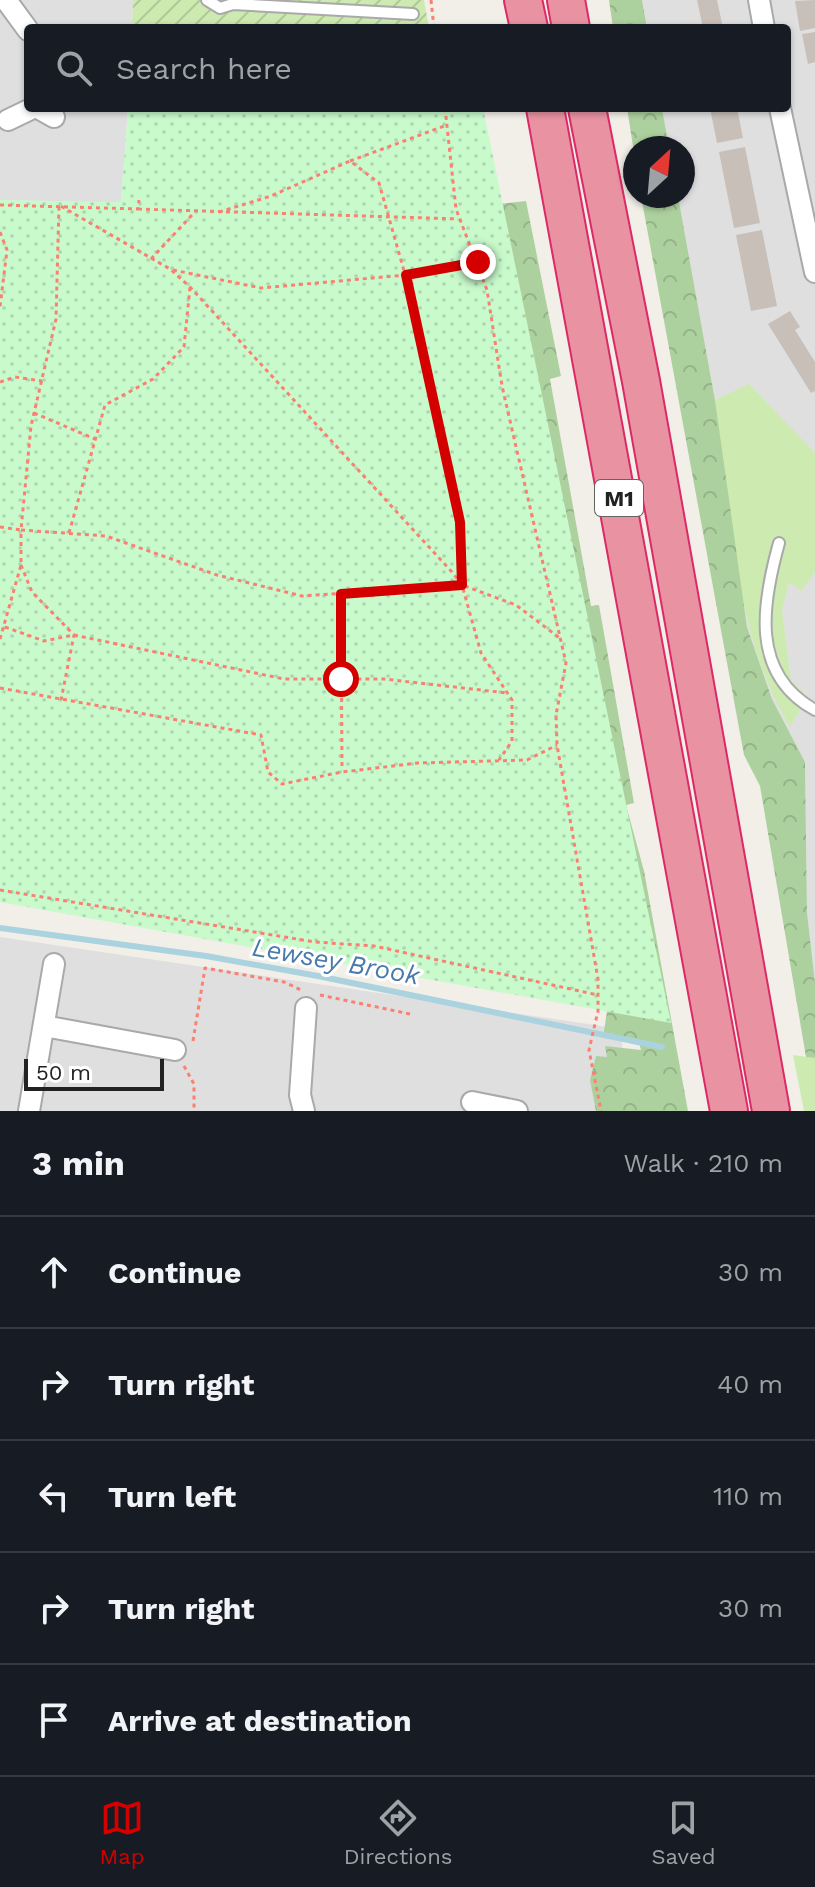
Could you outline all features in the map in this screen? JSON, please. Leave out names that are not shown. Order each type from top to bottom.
[{"type":"highway","points":[[523,0],[528,24]]},
{"type":"highway","points":[[566,0],[570,24]]},
{"type":"highway","name":"M1","points":[[546,112],[729,1111]]},
{"type":"highway","name":"M1","points":[[588,112],[641,381],[771,1111]]},
{"type":"street","points":[[6,0],[24,25]]},
{"type":"street","points":[[759,0],[763,24]]},
{"type":"street","points":[[8,120],[38,112]]},
{"type":"street","points":[[781,112],[815,272]]},
{"type":"street","points":[[29,1111],[54,964]]},
{"type":"street","points":[[304,1111],[300,1095],[306,1008]]},
{"type":"street","points":[[44,1026],[175,1050]]},
{"type":"street","points":[[472,1102],[517,1111]]},
{"type":"lane","points":[[207,0],[220,8],[233,4],[413,14]]},
{"type":"lane","points":[[779,543],[768,583],[764,621],[773,667],[794,698],[815,710]]},
{"type":"path","points":[[431,0],[434,24]]},
{"type":"path","points":[[445,112],[459,219],[487,290],[502,386],[566,663],[556,715],[557,745],[598,995],[598,1011],[589,1050],[601,1111]]},
{"type":"path","points":[[219,212],[271,196],[350,161],[447,125]]},
{"type":"path","points":[[350,161],[379,183],[391,217],[460,522],[462,585],[481,653],[512,700],[512,741],[499,760]]},
{"type":"path","points":[[138,209],[139,200]]},
{"type":"path","points":[[0,205],[59,205],[192,214],[219,212],[459,219]]},
{"type":"path","points":[[59,205],[170,269],[190,287],[384,494],[462,585]]},
{"type":"path","points":[[0,639],[21,565],[21,530],[34,413],[56,319],[59,205]]},
{"type":"path","points":[[151,259],[192,214]]},
{"type":"path","points":[[0,232],[7,250],[0,307]]},
{"type":"path","points":[[170,269],[261,288],[406,275],[478,262]]},
{"type":"path","points":[[69,533],[105,405],[153,379],[184,347],[190,287]]},
{"type":"path","points":[[0,382],[15,377],[42,381]]},
{"type":"path","points":[[34,413],[95,439]]},
{"type":"path","points":[[0,527],[106,536],[217,575],[302,596],[462,585],[516,605],[561,639]]},
{"type":"path","points":[[21,565],[32,592],[74,635]]},
{"type":"path","points":[[341,594],[342,772]]},
{"type":"path","points":[[5,627],[44,641],[74,635],[284,679],[384,679],[507,693]]},
{"type":"path","points":[[61,700],[74,635]]},
{"type":"path","points":[[0,688],[261,735],[268,772],[282,784],[342,772],[418,763],[527,760],[557,745]]},
{"type":"path","points":[[0,890],[315,942],[374,946],[598,995]]},
{"type":"shaded area","points":[[0,0],[133,0],[132,24],[24,24],[24,112],[128,112],[121,203],[0,200]]},
{"type":"shaded area","points":[[642,0],[815,0],[815,983],[807,912],[805,762],[772,699],[747,627],[715,400],[680,208],[695,208],[695,136],[667,136],[663,112],[791,112],[791,24],[646,24]]},
{"type":"shaded area","points":[[0,937],[622,1029],[622,1073],[629,1111],[0,1111]]},
{"type":"green space","points":[[133,0],[424,0],[428,24],[132,24]]},
{"type":"green space","points":[[609,0],[642,0],[646,24],[612,24]]},
{"type":"green space","points":[[128,112],[484,112],[671,1023],[0,902],[0,200],[121,202]]},
{"type":"green space","points":[[628,112],[663,112],[667,136],[631,136]]},
{"type":"green space","points":[[526,201],[561,376],[550,379],[591,606],[599,605],[634,803],[626,805],[644,871],[688,1111],[596,1111],[590,1080],[596,1056],[607,1057],[605,1046],[641,1050],[638,1039],[603,1037],[609,999],[489,205]]},
{"type":"green space","points":[[643,208],[680,208],[715,400],[747,627],[772,699],[805,762],[807,912],[815,983],[815,1058],[806,1057],[760,786],[744,755]]},
{"type":"green space","points":[[749,384],[815,453],[815,572],[801,591],[789,582],[782,610],[791,681],[808,697],[790,727],[756,651],[745,610],[730,526],[715,400]]},
{"type":"green space","points":[[793,1055],[815,1058],[815,1111],[804,1111]]},
{"type":"building","points":[[697,0],[717,0],[722,24],[702,24]]},
{"type":"building","points":[[815,0],[815,28],[800,31],[795,1]]},
{"type":"building","points":[[815,32],[815,62],[808,64],[802,34]]},
{"type":"building","points":[[711,112],[738,112],[743,138],[717,143]]},
{"type":"building","points":[[745,147],[760,223],[734,228],[719,152]]},
{"type":"building","points":[[762,230],[777,306],[751,311],[736,235]]},
{"type":"building","points":[[790,311],[800,327],[795,330],[815,362],[815,391],[811,393],[768,324]]},
{"type":"waterway","name":"Lewsey Brook","points":[[0,928],[206,956],[318,976],[662,1047]]},
{"type":"route","points":[[341,679],[341,594],[462,585],[460,522],[420,327],[406,275],[478,262]]}]
